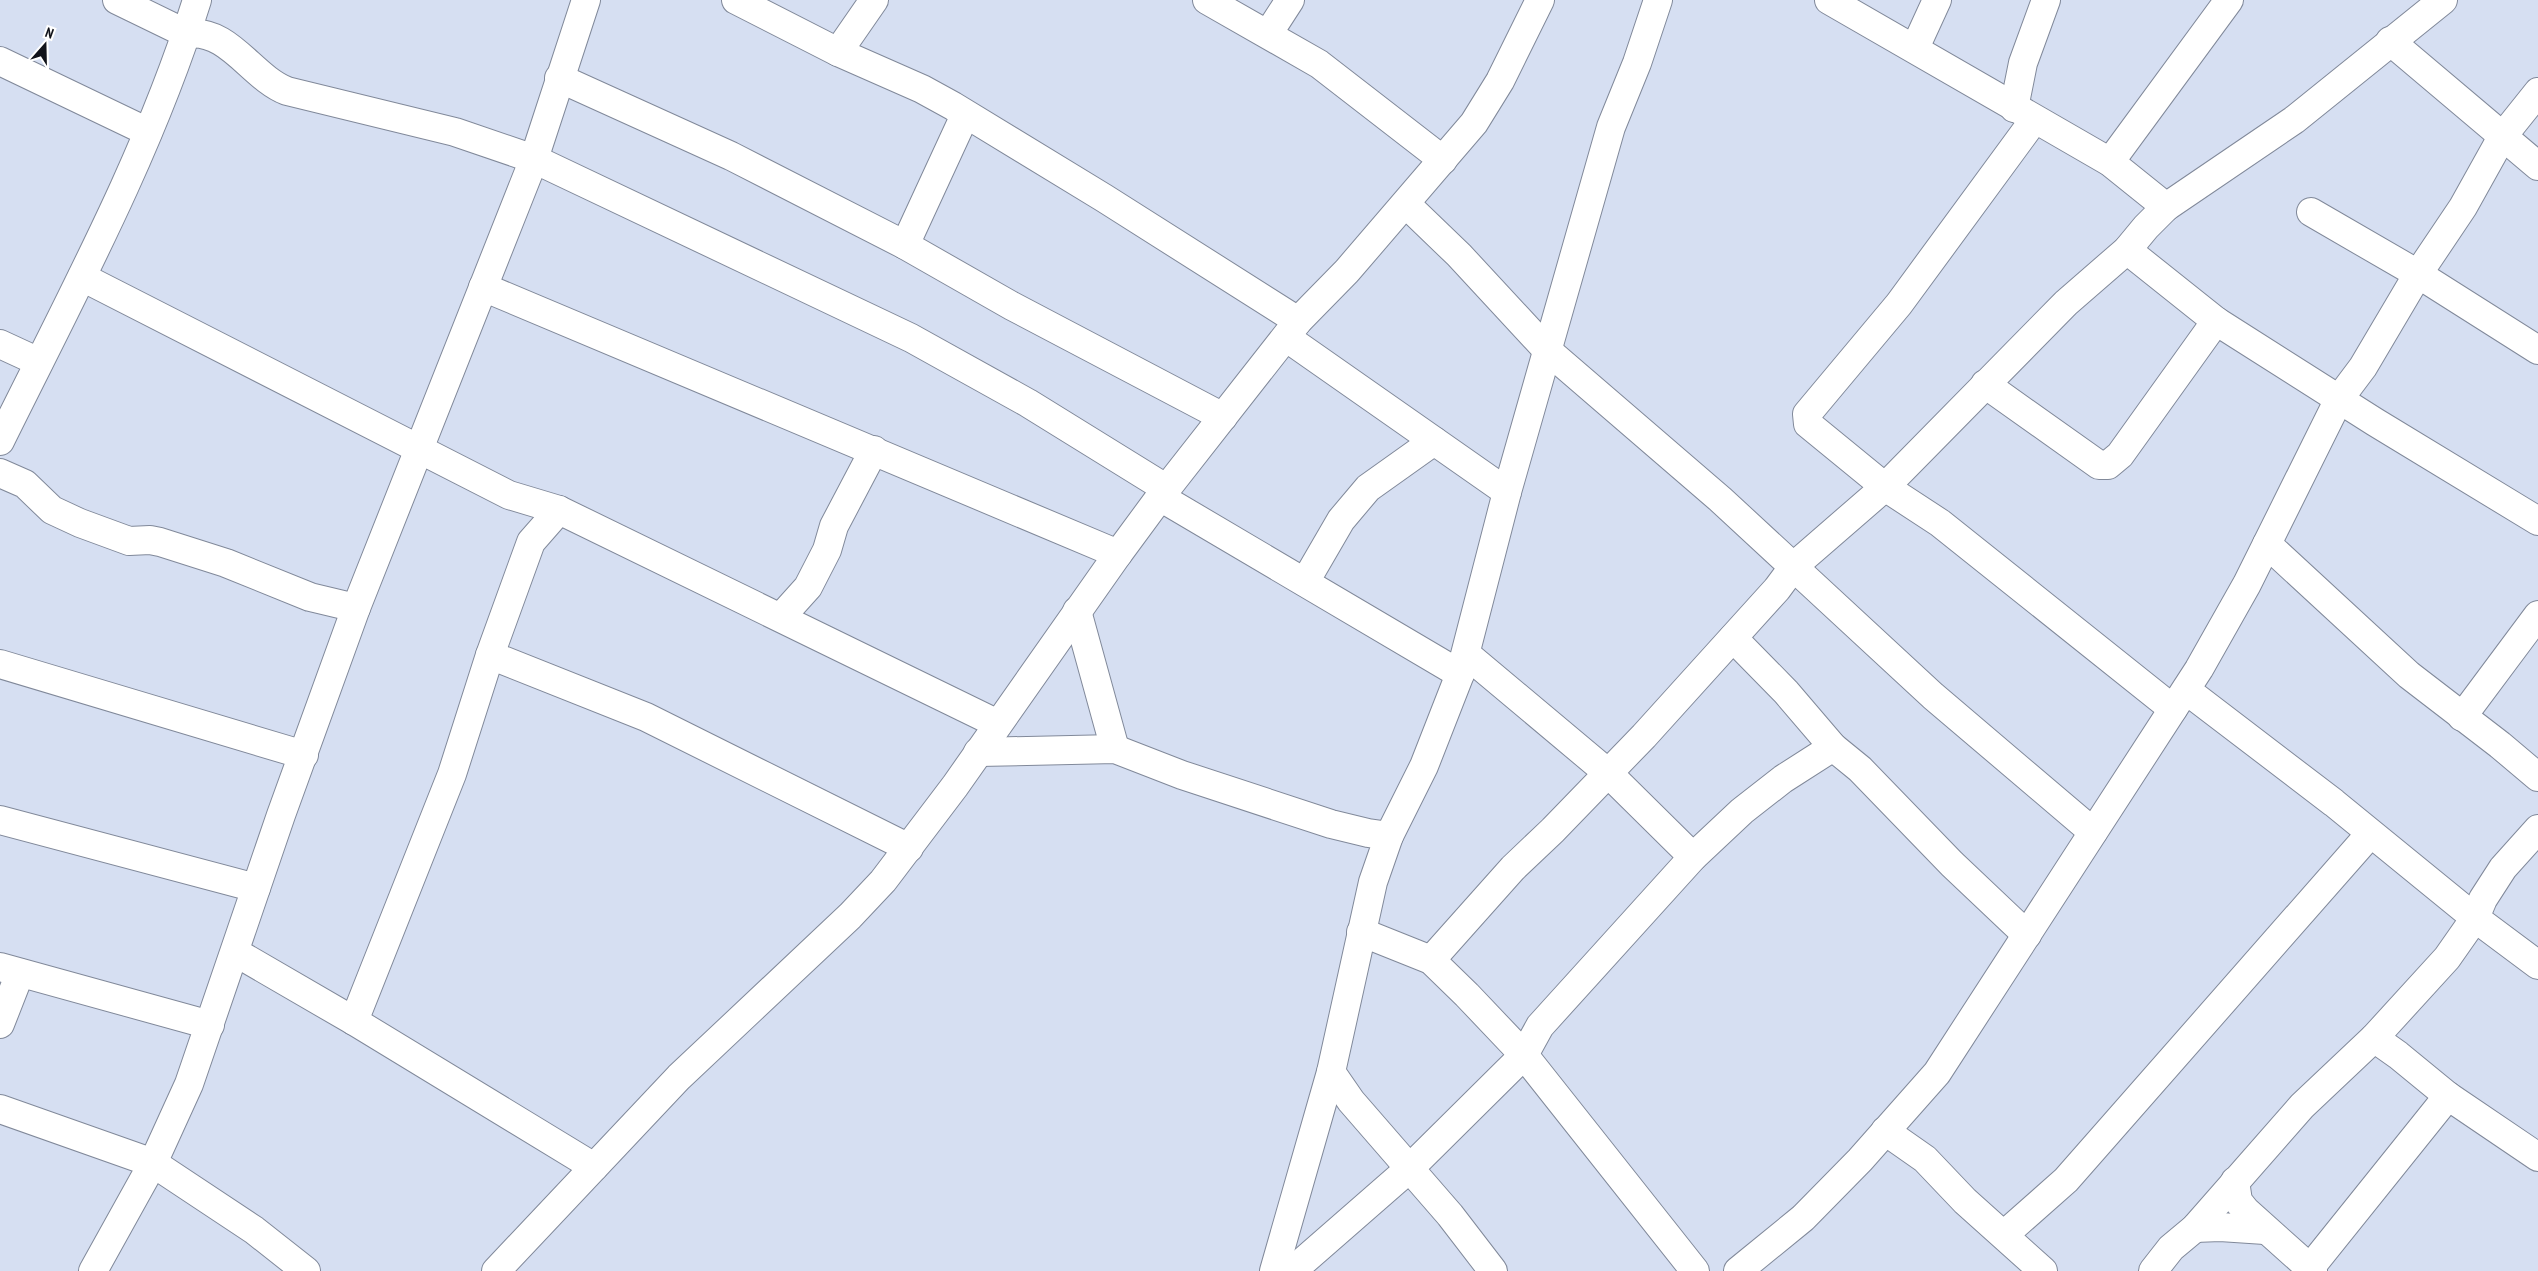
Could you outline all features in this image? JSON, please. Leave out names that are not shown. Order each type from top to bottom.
[{"type":"street","points":[[117,0],[187,34],[198,32],[217,38],[275,87],[455,132],[534,158],[911,338],[1028,403],[1164,493],[1305,582],[1463,664],[1608,773],[1693,857]]},
{"type":"street","points":[[0,441],[82,277],[148,132],[187,34],[197,0]]},
{"type":"street","points":[[93,1271],[154,1163],[189,1084],[256,888],[356,608],[534,158],[586,0]]},
{"type":"street","points":[[736,0],[838,52],[922,89],[1104,198],[1293,330],[1434,441],[1507,492]]},
{"type":"street","points":[[838,52],[874,0]]},
{"type":"street","points":[[1206,0],[1319,64],[1443,160]]},
{"type":"street","points":[[1268,34],[1290,0]]},
{"type":"street","points":[[496,1271],[679,1077],[850,916],[883,882],[978,752],[1118,554],[1223,417],[1293,330],[1406,204],[1474,123],[1500,81],[1540,0]]},
{"type":"street","points":[[1274,1271],[1332,1072],[1373,882],[1389,836],[1424,766],[1463,664],[1507,492],[1611,127],[1637,63],[1658,0]]},
{"type":"street","points":[[1829,0],[2110,162],[2166,207]]},
{"type":"street","points":[[1915,48],[1937,0]]},
{"type":"street","points":[[2046,0],[2023,64],[2024,114],[1899,304],[1808,414],[1808,424],[1885,487],[1940,523],[2179,699],[2334,803],[2475,918],[2538,965]]},
{"type":"street","points":[[2110,162],[2229,0]]},
{"type":"street","points":[[1431,960],[1513,868],[1608,773],[1733,638],[1777,589],[1794,566],[1885,487],[2066,304],[2127,250],[2166,207],[2294,120],[2443,0]]},
{"type":"street","points":[[2390,41],[2538,166]]},
{"type":"street","points":[[0,61],[148,132]]},
{"type":"street","points":[[559,78],[731,156],[905,245],[1012,306],[1223,417]]},
{"type":"street","points":[[1738,1271],[1803,1218],[1860,1160],[1884,1130],[1937,1073],[2179,699],[2247,584],[2339,399],[2363,367],[2418,274],[2463,207],[2502,137],[2538,92]]},
{"type":"street","points":[[905,245],[965,115]]},
{"type":"street","points":[[1406,204],[1458,255],[1547,350],[1720,499],[1933,696],[2093,832]]},
{"type":"street","points":[[2311,212],[2418,274],[2538,350]]},
{"type":"street","points":[[2127,250],[2216,321],[2538,521]]},
{"type":"street","points":[[82,277],[509,495],[559,510],[998,724]]},
{"type":"street","points":[[483,288],[874,450],[1118,554]]},
{"type":"street","points":[[1985,384],[2099,465],[2108,465],[2120,455],[2216,321]]},
{"type":"street","points":[[0,344],[39,362]]},
{"type":"street","points":[[1305,582],[1341,520],[1368,488],[1434,441]]},
{"type":"street","points":[[781,617],[808,587],[828,550],[834,526],[874,450]]},
{"type":"street","points":[[0,473],[25,484],[52,510],[108,534],[129,541],[150,540],[160,542],[226,563],[310,597],[356,608]]},
{"type":"street","points":[[509,495],[531,542]]},
{"type":"street","points":[[354,1021],[452,774],[490,655],[531,542],[559,510]]},
{"type":"street","points":[[2267,544],[2409,675],[2500,744],[2538,777]]},
{"type":"street","points":[[1077,611],[1115,749]]},
{"type":"street","points":[[2462,717],[2538,614]]},
{"type":"street","points":[[1733,638],[1786,692],[1833,747],[1860,769],[1952,864],[2027,935]]},
{"type":"street","points":[[490,655],[646,717],[909,848]]},
{"type":"street","points":[[0,664],[304,755]]},
{"type":"street","points":[[1292,1271],[1410,1168],[1524,1055],[1540,1026],[1693,857],[1742,811],[1783,779],[1833,747]]},
{"type":"street","points":[[978,752],[1115,749],[1182,775],[1331,824],[1368,834],[1389,836]]},
{"type":"street","points":[[0,820],[256,888]]},
{"type":"street","points":[[2153,1271],[2171,1248],[2195,1228],[2302,1106],[2374,1038],[2447,958],[2475,918],[2483,899],[2503,868],[2538,828]]},
{"type":"street","points":[[2005,1234],[2066,1180],[2370,834]]},
{"type":"street","points":[[1361,932],[1431,960],[1468,994],[1524,1055],[1695,1271]]},
{"type":"street","points":[[235,952],[354,1021],[594,1167]]},
{"type":"street","points":[[0,1024],[10,970],[210,1025]]},
{"type":"street","points":[[2374,1038],[2448,1096],[2538,1157]]},
{"type":"street","points":[[1332,1072],[1351,1101],[1410,1168],[1493,1271]]},
{"type":"street","points":[[2235,1181],[2238,1201],[2265,1230],[2311,1270],[2448,1096]]},
{"type":"street","points":[[0,1109],[154,1163],[254,1230],[306,1271]]},
{"type":"street","points":[[1884,1130],[1925,1159],[1965,1201],[2005,1234],[2022,1254],[2043,1271]]},
{"type":"street","points":[[2195,1228],[2220,1226],[2265,1230]]}]
